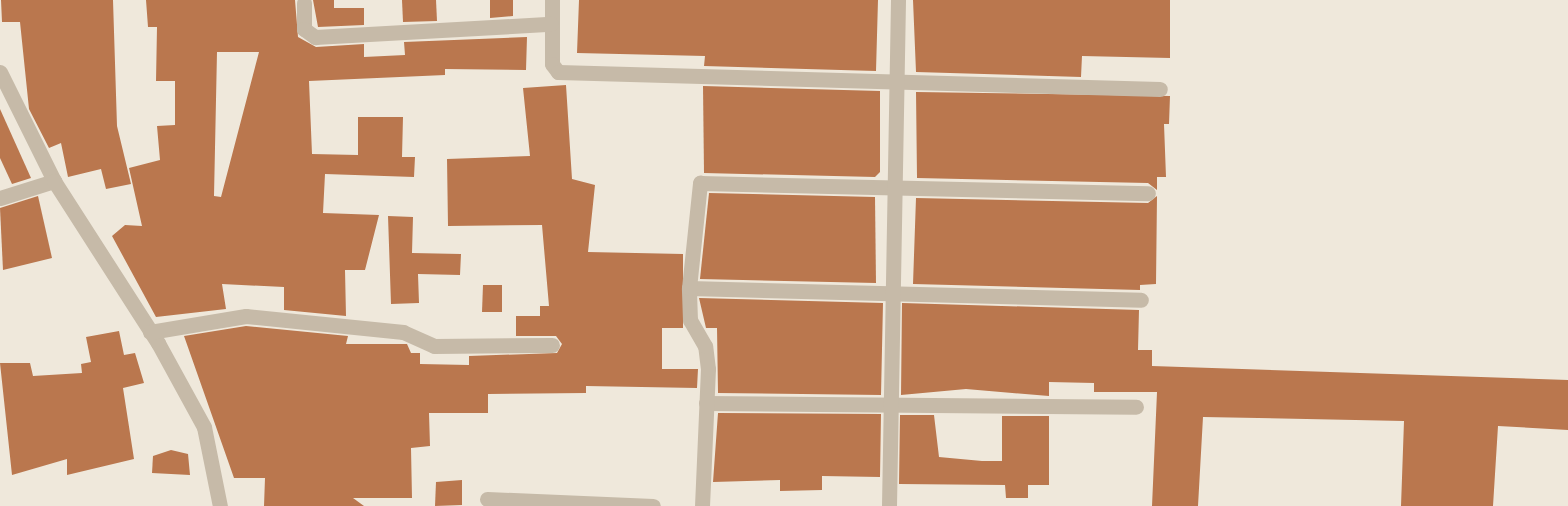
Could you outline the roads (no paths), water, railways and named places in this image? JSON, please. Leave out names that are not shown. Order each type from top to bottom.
[{"type":"street","points":[[552,0],[552,64],[558,72],[1160,89]]},
{"type":"street","points":[[889,506],[898,0]]},
{"type":"street","points":[[304,3],[304,29],[315,37],[551,24]]},
{"type":"street","points":[[0,72],[54,181],[150,332],[204,427],[220,506]]},
{"type":"street","points":[[0,198],[54,181]]},
{"type":"street","points":[[702,506],[707,357],[690,320],[689,288],[700,183],[1148,193]]},
{"type":"street","points":[[689,288],[1141,300]]},
{"type":"street","points":[[150,332],[246,316],[403,332],[434,346],[552,345]]},
{"type":"street","points":[[706,403],[1136,406]]},
{"type":"street","points":[[488,499],[653,506]]}]
